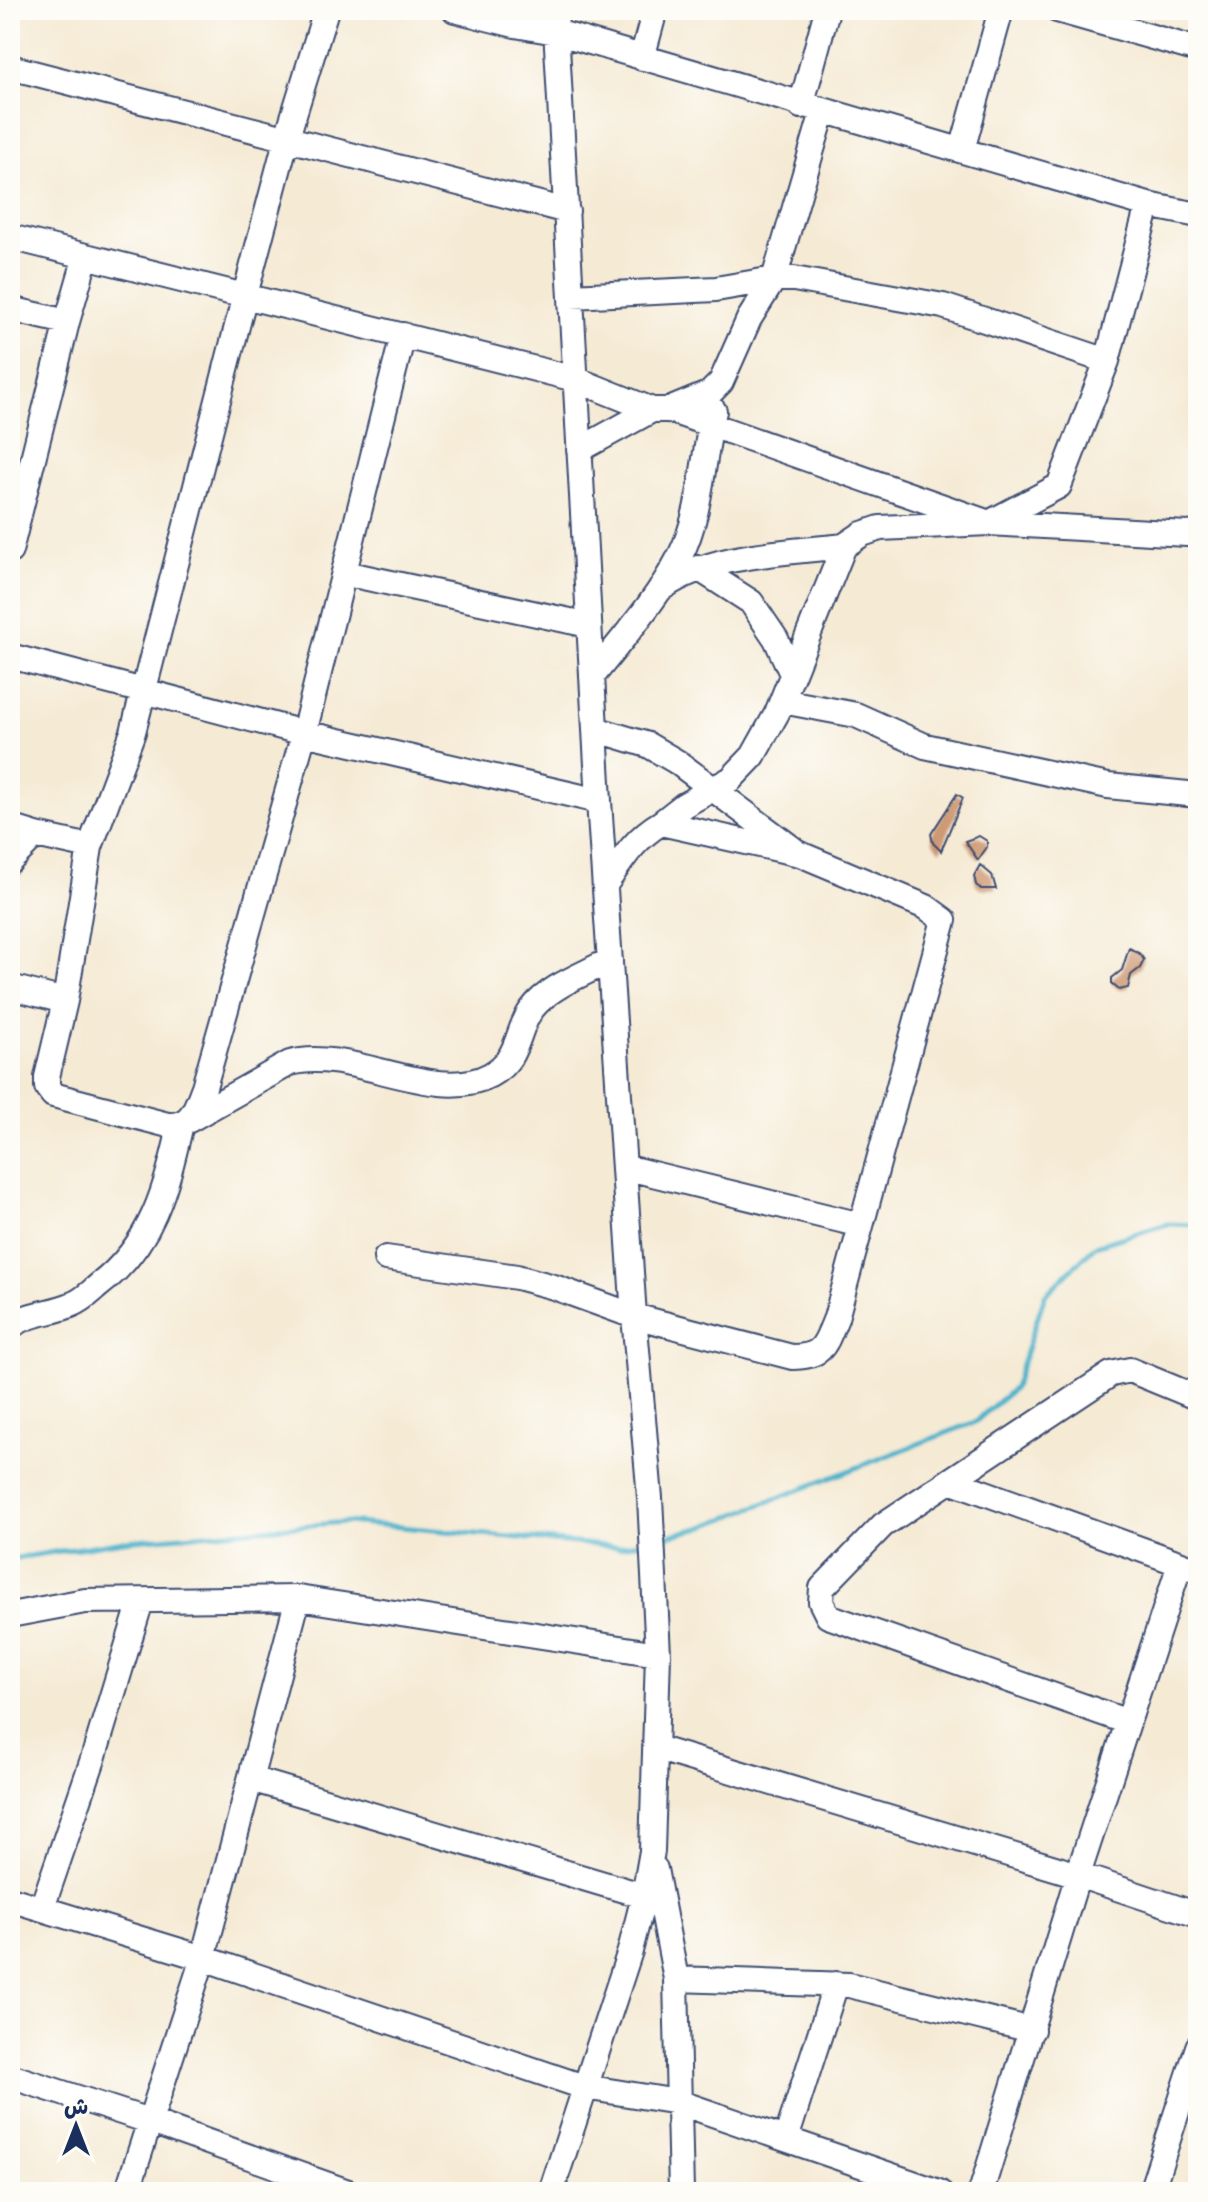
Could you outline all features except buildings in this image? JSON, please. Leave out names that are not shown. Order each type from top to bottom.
[{"type":"street","points":[[326,10],[287,137],[133,732],[90,847],[65,1001],[47,1087],[53,1095],[168,1125],[185,1122],[290,1063],[303,1060],[369,1068],[441,1084],[464,1083],[489,1075],[508,1061],[530,1011],[543,997],[610,960]]},
{"type":"street","points":[[455,10],[515,25],[555,21],[642,58],[1148,205],[1198,215]]},
{"type":"street","points":[[642,58],[655,10]]},
{"type":"street","points":[[592,677],[680,556],[694,516],[721,382],[749,319],[774,279],[812,109],[827,10]]},
{"type":"street","points":[[962,150],[1001,10]]},
{"type":"street","points":[[1057,10],[1198,50]]},
{"type":"street","points":[[551,2192],[630,1951],[644,1896],[652,1851],[658,1654],[650,1498],[634,1316],[599,801],[555,21]]},
{"type":"street","points":[[10,67],[567,211]]},
{"type":"street","points":[[10,237],[575,379],[989,523],[1059,486],[1107,361],[1148,205]]},
{"type":"street","points":[[10,551],[18,484],[86,256]]},
{"type":"street","points":[[571,296],[716,289],[774,279],[794,279],[943,306],[1107,361]]},
{"type":"street","points":[[10,309],[67,322]]},
{"type":"street","points":[[10,1327],[23,1318],[75,1304],[114,1274],[134,1254],[167,1182],[185,1122],[204,1087],[304,733],[403,335]]},
{"type":"street","points":[[579,450],[660,410],[710,393],[721,382]]},
{"type":"street","points":[[657,591],[682,574],[698,568],[757,556],[844,546],[862,534],[880,528],[989,523],[1194,540]]},
{"type":"street","points":[[605,885],[645,832],[731,779],[753,756],[782,701],[844,546]]},
{"type":"street","points":[[698,568],[751,602],[776,639],[792,674]]},
{"type":"street","points":[[344,573],[589,625]]},
{"type":"street","points":[[10,656],[304,733],[599,801]]},
{"type":"street","points":[[782,701],[856,715],[925,746],[1108,786],[1198,795]]},
{"type":"street","points":[[595,729],[648,745],[677,762],[800,854]]},
{"type":"street","points":[[386,1258],[517,1277],[634,1316],[792,1357],[810,1357],[823,1348],[836,1318],[944,920],[926,907],[800,854],[661,823]]},
{"type":"street","points":[[10,827],[90,847]]},
{"type":"street","points":[[10,861],[36,835]]},
{"type":"street","points":[[10,987],[65,1001]]},
{"type":"street","points":[[624,1167],[861,1225]]},
{"type":"street","points":[[1128,1722],[828,1616],[821,1602],[822,1588],[883,1525],[1120,1370],[1130,1370],[1198,1398]]},
{"type":"street","points":[[952,1481],[1189,1567],[1128,1722],[981,2192]]},
{"type":"street","points":[[10,1615],[85,1601],[298,1598],[658,1654]]},
{"type":"street","points":[[127,2192],[203,1958],[298,1598]]},
{"type":"street","points":[[42,1908],[93,1759],[141,1601]]},
{"type":"street","points":[[656,1748],[1078,1875],[1198,1915]]},
{"type":"street","points":[[251,1779],[644,1896]]},
{"type":"street","points":[[652,1851],[676,1979],[681,2192]]},
{"type":"street","points":[[10,1899],[203,1958],[584,2087],[678,2102],[939,2192]]},
{"type":"street","points":[[676,1979],[836,1984],[1032,2030]]},
{"type":"street","points":[[786,2139],[836,1984]]},
{"type":"street","points":[[1151,2192],[1190,2097],[1198,2047]]},
{"type":"street","points":[[10,2076],[149,2121],[348,2192]]},
{"type":"waterway","points":[[659,1538],[700,1528],[975,1422],[1014,1388],[1045,1295],[1095,1246],[1167,1224],[1198,1225]]},
{"type":"waterway","points":[[10,1559],[124,1541],[346,1522],[618,1547],[645,1541]]}]
